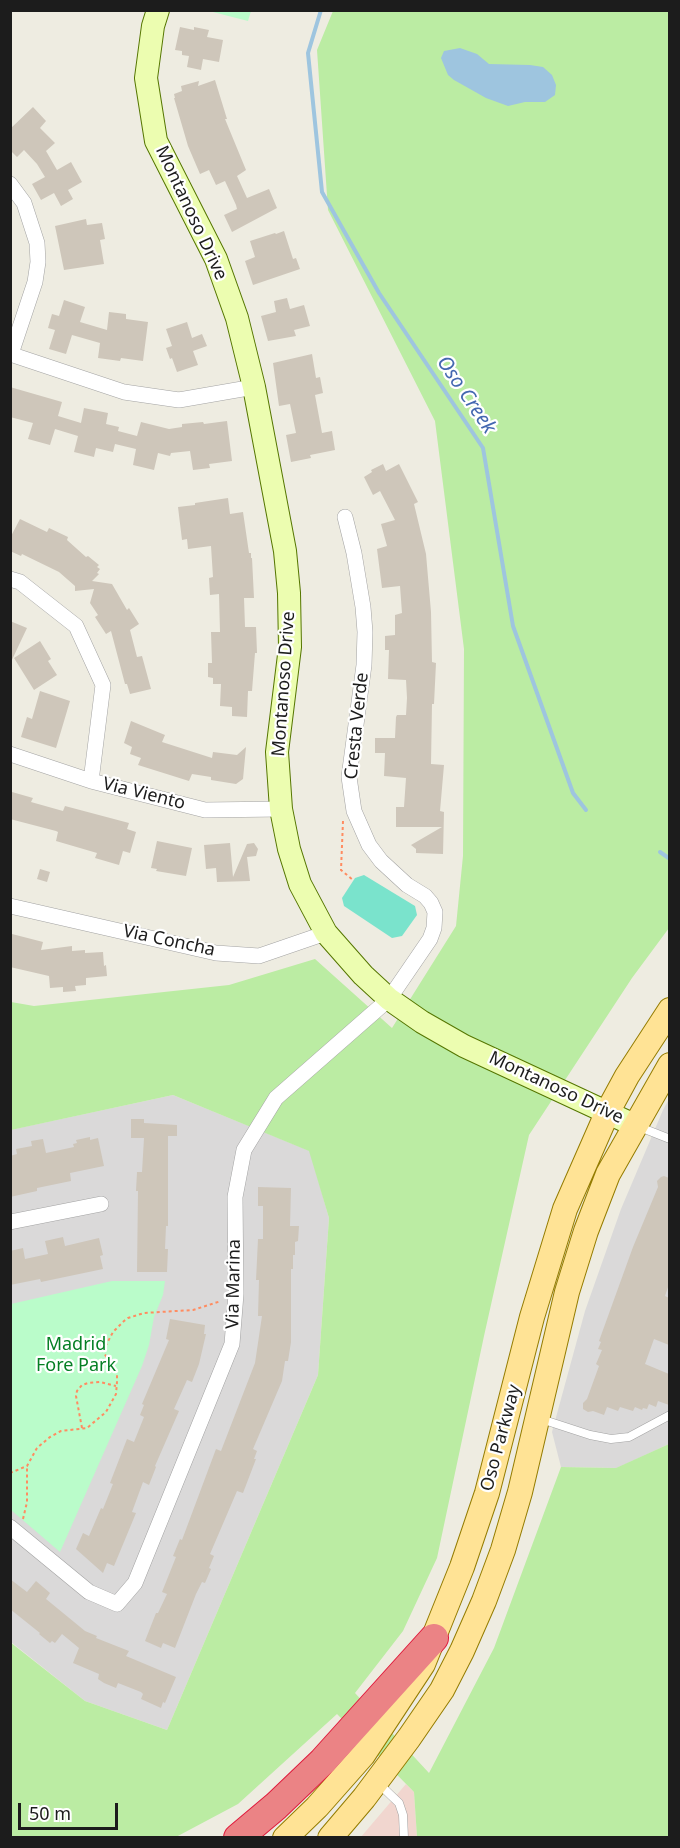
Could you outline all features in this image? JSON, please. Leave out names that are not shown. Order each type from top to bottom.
[{"type":"highway","points":[[238,1838],[323,1761],[434,1638]]},
{"type":"main road","name":"Oso Parkway","points":[[285,1838],[317,1807],[363,1755],[423,1664],[462,1567],[487,1493],[532,1317],[565,1209],[608,1111],[627,1076],[669,1010]]},
{"type":"main road","name":"Oso Parkway","points":[[330,1838],[376,1782],[442,1690],[484,1601],[503,1550],[520,1492],[567,1292],[586,1231],[608,1174],[669,1065]]},
{"type":"main road","points":[[363,1755],[376,1782]]},
{"type":"street","name":"Montanoso Drive","points":[[158,10],[153,26],[146,78],[156,141],[216,259],[237,318],[254,387],[285,551],[289,593],[290,647],[277,752],[280,809],[300,884],[326,933],[363,975],[389,999],[422,1022],[464,1046],[634,1125]]},
{"type":"street","points":[[10,184],[24,203],[37,243],[38,262],[35,282],[11,354],[124,392],[179,400],[254,387]]},
{"type":"street","name":"Cresta Verde","points":[[345,517],[363,607],[364,632],[364,665],[349,777],[355,814],[369,845],[381,861],[407,885],[425,896],[435,912],[430,939],[389,999]]},
{"type":"street","points":[[10,579],[20,582],[76,626],[103,685],[91,781]]},
{"type":"street","name":"Via Viento","points":[[10,754],[91,781],[206,810],[280,809]]},
{"type":"street","name":"Via Concha","points":[[10,906],[216,953],[259,956],[326,933]]},
{"type":"street","name":"Via Marina","points":[[13,1529],[89,1592],[117,1604],[135,1583],[232,1344],[235,1301],[235,1197],[244,1150],[276,1098],[389,999]]},
{"type":"street","points":[[10,1222],[101,1204]]},
{"type":"lane","points":[[634,1125],[669,1139]]},
{"type":"lane","points":[[537,1418],[590,1435],[611,1439],[629,1437],[669,1415]]},
{"type":"lane","points":[[376,1782],[399,1803],[404,1815],[404,1838]]},
{"type":"path","points":[[352,880],[341,870],[342,838],[343,820],[355,814]]},
{"type":"path","points":[[13,1529],[26,1512],[27,1466],[37,1448],[50,1437],[68,1429],[82,1428],[94,1423],[106,1412],[116,1394],[117,1377],[104,1353],[113,1332],[128,1318],[151,1312],[193,1310],[208,1306],[218,1300],[235,1301]]},
{"type":"path","points":[[107,1383],[117,1377]]},
{"type":"path","points":[[82,1428],[76,1396],[82,1385],[100,1382],[117,1387]]},
{"type":"path","points":[[10,1473],[27,1466]]},
{"type":"shaded area","points":[[460,48],[477,54],[489,64],[543,67],[552,75],[556,85],[555,95],[545,102],[525,102],[508,106],[486,98],[448,75],[441,58],[444,51]]},
{"type":"shaded area","points":[[364,875],[415,906],[417,915],[402,936],[392,938],[344,906],[342,898],[355,878]]},
{"type":"shaded area","points":[[173,1095],[310,1151],[329,1218],[318,1375],[167,1730],[85,1701],[11,1642],[10,1130]]},
{"type":"shaded area","points":[[669,1099],[669,1444],[617,1468],[561,1467],[552,1432],[585,1311],[621,1209]]},
{"type":"shaded area","points":[[406,1784],[414,1792],[417,1837],[360,1838]]},
{"type":"green space","points":[[251,10],[248,21],[209,11]]},
{"type":"green space","points":[[333,11],[670,11],[669,928],[632,978],[529,1135],[437,1558],[403,1631],[355,1693],[429,1773],[494,1648],[561,1467],[616,1468],[669,1444],[669,1837],[417,1837],[414,1792],[337,1714],[238,1804],[176,1837],[11,1837],[10,1642],[85,1701],[167,1730],[318,1375],[329,1218],[309,1151],[173,1095],[11,1130],[11,1002],[34,1006],[229,985],[315,959],[392,1028],[456,926],[463,856],[464,649],[435,421],[328,210],[317,50]]},
{"type":"green space","name":"Madrid Fore Park","points":[[112,1281],[165,1281],[142,1366],[60,1552],[11,1510],[11,1304]]},
{"type":"building","points":[[180,27],[209,30],[207,37],[223,40],[219,62],[203,59],[201,70],[187,67],[189,56],[182,55],[182,51],[175,50]]},
{"type":"building","points":[[215,80],[227,119],[225,119],[246,170],[237,176],[247,198],[269,189],[277,208],[232,232],[224,215],[237,209],[236,205],[225,181],[216,185],[209,170],[200,174],[188,146],[174,98],[174,94],[182,91],[181,86],[199,81],[198,86]]},
{"type":"building","points":[[33,107],[46,121],[40,128],[55,143],[46,151],[57,170],[71,162],[82,182],[68,190],[73,199],[61,206],[54,193],[41,200],[32,184],[45,177],[37,164],[24,150],[17,157],[10,150],[10,129]]},
{"type":"building","points":[[86,219],[87,225],[102,223],[105,239],[100,240],[104,264],[64,270],[55,226]]},
{"type":"building","points":[[284,231],[293,259],[296,258],[300,269],[253,285],[245,261],[255,257],[250,241]]},
{"type":"building","points":[[287,298],[290,309],[304,305],[310,326],[294,330],[296,336],[268,341],[261,316],[276,312],[274,301]]},
{"type":"building","points":[[64,300],[85,307],[80,322],[107,330],[109,312],[126,314],[126,319],[148,322],[143,361],[98,358],[100,343],[72,335],[66,354],[49,349],[55,330],[48,328],[52,314],[59,316]]},
{"type":"building","points":[[187,322],[192,338],[202,334],[207,346],[193,351],[198,365],[177,372],[166,348],[172,346],[166,329]]},
{"type":"building","points":[[312,354],[316,378],[320,377],[323,393],[315,395],[322,433],[332,431],[335,450],[291,462],[286,435],[296,433],[290,404],[279,406],[273,363]]},
{"type":"building","points":[[10,387],[62,402],[58,416],[81,423],[84,408],[108,413],[106,424],[119,427],[118,431],[137,436],[141,422],[169,429],[182,427],[182,424],[227,421],[232,461],[209,464],[210,468],[193,470],[190,451],[171,453],[170,456],[158,453],[154,470],[133,465],[136,449],[115,444],[113,452],[96,448],[94,457],[74,452],[78,436],[55,429],[50,445],[28,439],[33,423],[10,417]]},
{"type":"building","points":[[383,464],[386,471],[399,464],[418,502],[414,504],[426,554],[432,662],[436,663],[434,704],[432,704],[431,764],[444,765],[440,811],[444,812],[443,854],[416,853],[416,849],[411,845],[442,827],[396,827],[396,807],[404,807],[406,778],[384,776],[385,753],[375,753],[375,738],[395,738],[396,717],[406,715],[407,698],[406,680],[388,679],[389,650],[385,650],[385,636],[395,635],[395,615],[402,613],[400,586],[382,588],[377,549],[387,546],[381,524],[395,520],[380,491],[373,495],[364,477],[372,472],[371,470]]},
{"type":"building","points":[[228,498],[230,514],[243,512],[249,553],[252,558],[254,598],[244,598],[245,627],[256,627],[257,653],[255,653],[252,691],[248,691],[247,717],[232,716],[232,707],[220,706],[221,684],[213,684],[213,678],[208,677],[208,663],[212,663],[211,632],[220,632],[219,594],[210,595],[209,578],[213,577],[211,546],[188,549],[187,539],[182,540],[178,507]]},
{"type":"building","points":[[20,519],[47,532],[49,528],[68,537],[67,540],[99,565],[97,567],[100,569],[97,573],[99,574],[92,581],[112,584],[127,610],[129,608],[139,624],[130,630],[137,657],[142,656],[151,689],[130,694],[125,684],[111,631],[106,634],[95,617],[98,615],[90,603],[94,589],[75,591],[75,586],[59,572],[22,554],[21,556],[10,551],[10,538]]},
{"type":"building","points":[[10,621],[27,628],[10,664]]},
{"type":"building","points":[[40,641],[57,675],[34,690],[14,658]]},
{"type":"building","points":[[40,691],[70,701],[56,748],[21,737],[27,717],[32,719]]},
{"type":"building","points":[[131,721],[165,735],[162,742],[212,758],[213,752],[237,755],[246,747],[243,779],[236,784],[192,774],[189,781],[138,765],[141,758],[130,754],[132,747],[124,743]]},
{"type":"building","points":[[12,792],[33,798],[31,802],[63,811],[65,806],[129,823],[127,829],[136,832],[130,853],[123,851],[119,865],[95,858],[97,853],[56,841],[58,832],[56,831],[10,819]]},
{"type":"building","points":[[157,841],[192,848],[186,876],[156,871],[157,869],[151,868]]},
{"type":"building","points":[[230,843],[233,877],[247,844],[254,843],[258,849],[256,856],[247,857],[250,881],[217,882],[216,868],[206,869],[204,845]]},
{"type":"building","points":[[40,869],[50,872],[47,882],[37,879]]},
{"type":"building","points":[[12,934],[43,942],[41,950],[72,946],[72,951],[103,952],[107,976],[86,978],[86,985],[75,986],[76,991],[63,992],[63,987],[50,988],[49,976],[10,967]]},
{"type":"building","points":[[131,1119],[144,1119],[144,1123],[177,1125],[177,1136],[168,1136],[168,1226],[166,1226],[165,1249],[168,1249],[167,1272],[137,1272],[138,1191],[136,1191],[137,1172],[142,1172],[144,1138],[131,1138]]},
{"type":"building","points":[[90,1137],[90,1140],[98,1138],[104,1166],[70,1173],[71,1181],[37,1188],[37,1191],[10,1197],[10,1156],[17,1154],[16,1149],[32,1146],[31,1141],[43,1139],[46,1153],[74,1147],[76,1140]]},
{"type":"building","points":[[664,1176],[669,1178],[669,1284],[665,1296],[669,1298],[669,1345],[654,1339],[645,1364],[669,1374],[669,1405],[658,1401],[656,1407],[649,1404],[647,1409],[642,1410],[635,1407],[633,1411],[620,1407],[618,1411],[607,1407],[604,1415],[593,1411],[588,1412],[583,1409],[583,1403],[587,1399],[599,1366],[596,1364],[602,1350],[598,1349],[601,1342],[599,1341],[633,1247],[658,1187],[657,1181]]},
{"type":"building","points":[[258,1187],[291,1188],[290,1226],[299,1226],[298,1241],[295,1242],[295,1255],[293,1255],[293,1269],[291,1269],[291,1342],[288,1361],[285,1361],[282,1381],[253,1449],[257,1451],[254,1459],[256,1459],[243,1493],[237,1491],[210,1554],[214,1556],[205,1583],[202,1582],[196,1594],[175,1648],[163,1643],[161,1648],[145,1641],[156,1613],[167,1594],[162,1592],[176,1557],[173,1556],[180,1539],[182,1540],[216,1449],[221,1451],[255,1363],[262,1316],[258,1316],[259,1280],[256,1280],[258,1239],[263,1239],[263,1206],[258,1206]]},
{"type":"building","points":[[63,1237],[65,1246],[99,1238],[103,1269],[41,1282],[40,1279],[10,1285],[10,1251],[23,1248],[25,1259],[48,1254],[45,1241]]},
{"type":"building","points":[[170,1319],[205,1325],[204,1334],[206,1334],[199,1364],[192,1382],[187,1380],[174,1409],[179,1411],[149,1485],[143,1482],[132,1512],[136,1513],[114,1566],[107,1563],[103,1573],[76,1549],[83,1533],[89,1536],[101,1508],[103,1509],[113,1484],[110,1483],[127,1439],[134,1442],[144,1417],[140,1415],[144,1405],[142,1404],[169,1340],[166,1339]]},
{"type":"building","points":[[10,1579],[27,1592],[36,1581],[50,1593],[46,1599],[85,1631],[97,1636],[96,1638],[129,1651],[126,1656],[176,1677],[161,1708],[141,1699],[143,1694],[141,1692],[118,1683],[116,1688],[104,1683],[98,1679],[99,1674],[73,1663],[79,1648],[62,1634],[55,1643],[52,1641],[50,1643],[39,1634],[10,1609]]},
{"type":"waterway","name":"Oso Creek","points":[[321,10],[308,53],[322,192],[379,293],[483,448],[513,626],[573,793],[586,810]]},
{"type":"waterway","name":"Oso Creek","points":[[660,852],[670,859]]}]
